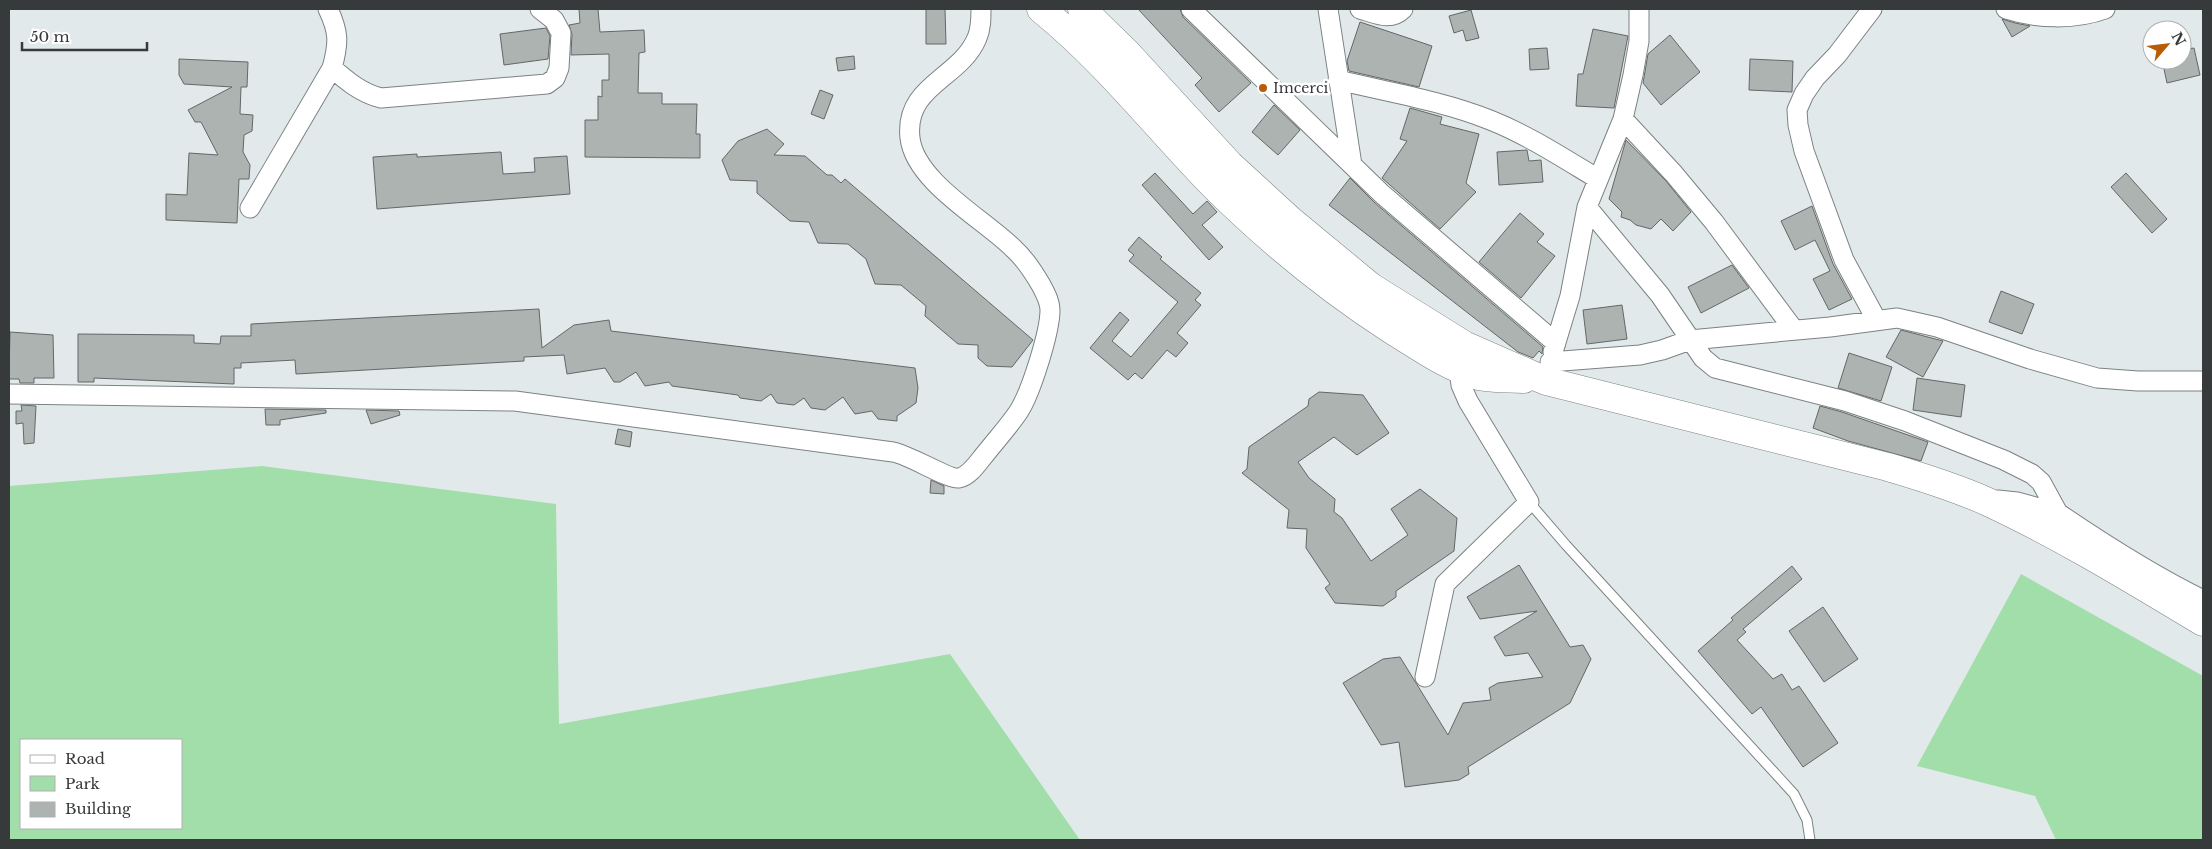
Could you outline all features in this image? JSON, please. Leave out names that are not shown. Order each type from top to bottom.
[{"type":"main road","points":[[1041,9],[1067,30],[1109,70],[1212,183],[1306,268],[1356,307],[1430,354],[1459,369],[1480,376],[1548,371]]},
{"type":"main road","points":[[1082,9],[1127,52],[1230,165],[1330,254],[1371,287],[1445,334],[1493,359],[1548,371],[1888,467],[1960,490],[2079,549],[2203,622]]},
{"type":"street","points":[[250,208],[332,68],[338,47],[336,26],[328,9]]},
{"type":"street","points":[[332,68],[355,87],[369,95],[381,98],[547,84],[555,78],[559,68],[560,32],[554,20],[540,9]]},
{"type":"street","points":[[9,394],[515,401],[893,452],[912,458],[950,478],[963,477],[1004,430],[1026,398],[1035,373],[1050,314],[1046,295],[1022,258],[930,176],[917,159],[911,143],[910,123],[916,102],[967,54],[977,37],[981,23],[981,9]]},
{"type":"street","points":[[1191,9],[1352,165],[1414,222],[1556,343]]},
{"type":"street","points":[[1328,9],[1352,165]]},
{"type":"street","points":[[1360,9],[1388,17],[1404,9]]},
{"type":"street","points":[[1639,9],[1639,41],[1622,119],[1587,207],[1570,296],[1548,371],[1662,350],[1690,340],[1897,318],[1914,320],[2030,359],[2097,378],[2138,381],[2203,381]]},
{"type":"street","points":[[1872,9],[1838,55],[1815,78],[1804,94],[1797,110],[1804,151],[1844,260],[1876,320]]},
{"type":"street","points":[[2006,9],[2053,17],[2094,13],[2105,9]]},
{"type":"street","points":[[1338,80],[1451,107],[1490,120],[1534,140],[1598,179]]},
{"type":"street","points":[[1622,119],[1674,174],[1714,222],[1794,330]]},
{"type":"street","points":[[1587,207],[1660,295],[1703,358],[1715,368],[1845,401],[1905,420],[2004,460],[2032,474],[2041,482],[2058,513]]},
{"type":"street","points":[[1425,677],[1445,584],[1529,502],[1468,401],[1461,385],[1459,369]]},
{"type":"street","points":[[1960,490],[2058,513],[2129,560],[2203,600]]},
{"type":"lane","points":[[1529,502],[1794,794],[1806,820],[1810,840]]},
{"type":"green space","points":[[262,466],[556,504],[559,724],[950,654],[1080,840],[9,840],[9,486]]},
{"type":"green space","points":[[2021,574],[2203,676],[2203,840],[2056,840],[2035,796],[1917,766]]},
{"type":"building","points":[[579,9],[598,9],[600,32],[644,30],[645,52],[639,53],[638,93],[662,93],[662,104],[697,104],[696,134],[700,134],[700,158],[585,157],[585,120],[598,120],[598,96],[602,97],[602,80],[609,80],[609,54],[571,55],[572,34],[569,25],[580,23]]},
{"type":"building","points":[[926,9],[945,9],[946,44],[926,44]]},
{"type":"building","points":[[1138,9],[1180,9],[1183,17],[1251,83],[1219,112],[1195,85],[1202,78]]},
{"type":"building","points":[[1471,10],[1479,38],[1466,41],[1463,30],[1454,33],[1449,16]]},
{"type":"building","points":[[2002,19],[2015,23],[2030,26],[2012,37]]},
{"type":"building","points":[[1360,22],[1432,46],[1419,87],[1349,71],[1347,61]]},
{"type":"building","points":[[546,28],[550,36],[548,59],[504,65],[500,34]]},
{"type":"building","points":[[1593,29],[1628,36],[1614,108],[1576,106],[1578,74],[1583,74]]},
{"type":"building","points":[[1670,35],[1700,72],[1661,105],[1643,83],[1648,54]]},
{"type":"building","points":[[1547,48],[1549,69],[1530,70],[1529,49]]},
{"type":"building","points":[[2192,48],[2194,48],[2200,75],[2167,83],[2164,70],[2192,70]]},
{"type":"building","points":[[854,56],[855,69],[838,71],[836,58]]},
{"type":"building","points":[[179,59],[248,62],[247,87],[241,87],[240,114],[253,115],[252,131],[244,135],[243,152],[250,165],[249,179],[239,179],[237,223],[166,220],[166,194],[187,195],[189,153],[218,155],[201,122],[195,122],[188,110],[232,87],[184,84],[179,75]]},
{"type":"building","points":[[1750,59],[1793,61],[1792,92],[1749,90]]},
{"type":"building","points":[[820,90],[833,95],[824,119],[811,114]]},
{"type":"building","points":[[1274,105],[1300,130],[1278,155],[1252,132]]},
{"type":"building","points":[[1410,108],[1442,117],[1440,124],[1479,134],[1466,183],[1476,192],[1440,229],[1382,178],[1407,141],[1400,139]]},
{"type":"building","points":[[767,129],[784,144],[774,155],[805,156],[827,175],[832,175],[841,183],[845,179],[1033,340],[1012,367],[987,366],[978,358],[978,345],[958,344],[925,316],[926,306],[901,285],[875,284],[866,259],[848,244],[818,243],[809,222],[790,221],[757,193],[757,181],[730,180],[722,160],[738,141]]},
{"type":"building","points":[[1626,140],[1666,181],[1691,212],[1673,231],[1661,219],[1651,229],[1636,225],[1630,220],[1621,217],[1622,212],[1609,199]]},
{"type":"building","points":[[1527,150],[1529,161],[1541,160],[1543,182],[1499,185],[1497,152]]},
{"type":"building","points":[[501,152],[503,174],[535,172],[534,158],[567,156],[570,194],[377,209],[373,157],[417,154],[417,157]]},
{"type":"building","points":[[1155,173],[1193,214],[1207,201],[1217,212],[1202,225],[1223,247],[1209,260],[1142,185]]},
{"type":"building","points":[[2126,173],[2167,219],[2152,233],[2111,187]]},
{"type":"building","points":[[1350,178],[1375,203],[1543,347],[1542,354],[1539,351],[1533,358],[1518,352],[1329,205]]},
{"type":"building","points":[[1812,206],[1833,264],[1852,299],[1829,310],[1813,279],[1830,271],[1815,240],[1795,250],[1781,221]]},
{"type":"building","points":[[1520,213],[1544,234],[1537,242],[1555,256],[1521,298],[1479,262]]},
{"type":"building","points":[[1139,237],[1162,257],[1160,259],[1201,293],[1195,300],[1201,305],[1177,333],[1188,343],[1176,357],[1167,350],[1142,379],[1135,373],[1128,380],[1090,348],[1120,312],[1129,320],[1112,341],[1131,357],[1178,302],[1129,261],[1134,255],[1128,250]]},
{"type":"building","points":[[1732,265],[1749,288],[1701,313],[1688,287]]},
{"type":"building","points":[[2001,291],[2034,304],[2022,334],[1989,322]]},
{"type":"building","points":[[1622,305],[1627,339],[1587,344],[1583,310]]},
{"type":"building","points":[[539,309],[542,348],[574,325],[609,320],[611,331],[915,368],[918,388],[916,403],[897,416],[897,421],[878,419],[872,411],[855,414],[843,397],[825,410],[811,408],[804,398],[794,405],[777,403],[771,394],[761,401],[740,398],[738,395],[672,386],[669,382],[645,386],[636,372],[620,382],[614,382],[605,368],[567,374],[564,355],[524,357],[524,361],[296,374],[295,360],[241,363],[241,368],[234,368],[234,384],[94,378],[94,382],[78,382],[78,334],[194,335],[194,343],[220,344],[221,336],[251,336],[251,324]]},
{"type":"building","points":[[1901,330],[1943,341],[1923,377],[1886,357]]},
{"type":"building","points":[[10,332],[53,335],[54,378],[34,378],[34,383],[20,383],[19,379],[9,379]]},
{"type":"building","points":[[1849,353],[1892,367],[1881,401],[1838,388]]},
{"type":"building","points":[[1917,378],[1965,385],[1961,417],[1913,410]]},
{"type":"building","points":[[1319,392],[1363,395],[1389,433],[1357,455],[1334,437],[1298,462],[1309,478],[1335,499],[1334,512],[1342,518],[1371,561],[1408,535],[1391,509],[1420,489],[1457,518],[1454,551],[1396,591],[1396,597],[1383,606],[1335,603],[1325,588],[1330,584],[1306,548],[1307,529],[1287,528],[1289,510],[1242,473],[1247,469],[1249,447],[1308,406],[1309,399]]},
{"type":"building","points":[[21,405],[36,406],[34,443],[24,444],[23,423],[16,424],[16,411],[22,411]]},
{"type":"building","points":[[1820,406],[1928,442],[1921,461],[1848,441],[1813,428]]},
{"type":"building","points":[[265,409],[326,410],[326,413],[280,420],[280,425],[266,425]]},
{"type":"building","points":[[366,410],[399,411],[400,415],[371,424]]},
{"type":"building","points":[[618,429],[632,432],[630,447],[615,444]]},
{"type":"building","points":[[931,480],[944,486],[944,494],[930,493]]},
{"type":"building","points":[[1519,565],[1570,647],[1583,645],[1591,659],[1570,703],[1468,767],[1469,774],[1459,780],[1405,787],[1399,742],[1381,745],[1343,683],[1383,659],[1400,657],[1448,735],[1463,703],[1491,700],[1489,688],[1498,683],[1543,677],[1528,653],[1505,656],[1494,637],[1537,611],[1480,619],[1467,597]]},
{"type":"building","points":[[1792,566],[1802,579],[1743,629],[1746,632],[1737,640],[1773,679],[1782,674],[1792,690],[1799,686],[1838,743],[1803,767],[1761,707],[1752,714],[1698,651],[1733,620],[1731,618]]},
{"type":"building","points":[[1823,607],[1858,659],[1824,682],[1789,631]]},
{"type":"place","name":"Imcerci","points":[[1263,88]]}]
